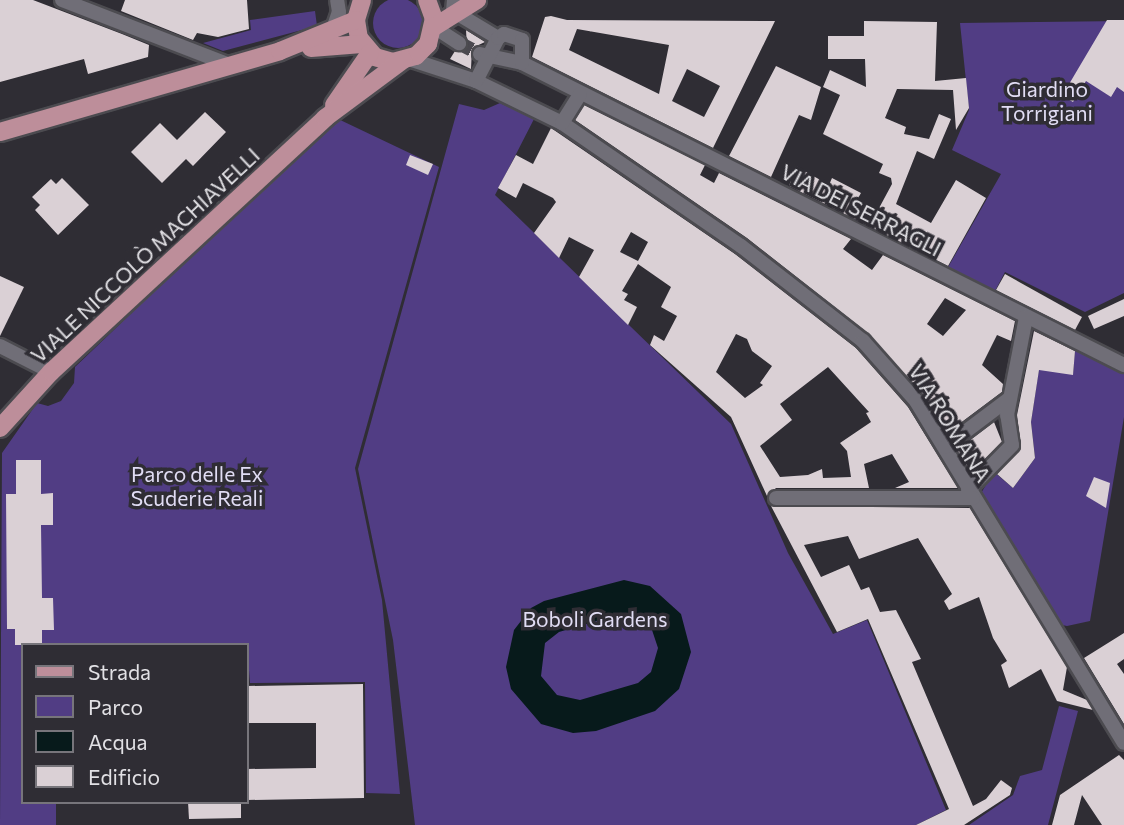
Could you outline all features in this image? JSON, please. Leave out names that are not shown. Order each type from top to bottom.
[{"type":"main road","points":[[428,0],[434,27]]},
{"type":"main road","name":"VIALE NICCOLÒ MACHIAVELLI","points":[[0,428],[51,372],[325,118],[428,44],[434,27],[453,6],[477,0]]},
{"type":"main road","points":[[0,132],[280,51],[332,32],[357,8]]},
{"type":"main road","points":[[357,8],[366,48]]},
{"type":"main road","points":[[280,51],[366,48],[384,60],[406,60]]},
{"type":"main road","name":"VIALE NICCOLÒ MACHIAVELLI","points":[[325,118],[366,48]]},
{"type":"street","points":[[62,0],[230,65]]},
{"type":"street","points":[[332,32],[339,12],[337,0]]},
{"type":"street","points":[[453,6],[498,38],[516,36],[522,42],[522,63]]},
{"type":"street","points":[[434,27],[459,43]]},
{"type":"street","points":[[476,81],[484,56],[498,38]]},
{"type":"street","name":"VIA DEI SERRAGLI","points":[[484,56],[522,63],[1124,365]]},
{"type":"street","name":"VIA ROMANA","points":[[406,60],[476,81],[562,123],[741,246],[863,341],[898,376],[950,443],[971,494],[1124,743]]},
{"type":"street","points":[[562,123],[580,93]]},
{"type":"street","points":[[776,498],[971,494],[1012,445],[1007,423],[1026,317]]},
{"type":"street","points":[[0,346],[51,372]]},
{"type":"street","points":[[950,443],[1010,398]]},
{"type":"green space","points":[[389,0],[407,0],[421,14],[421,32],[407,46],[389,46],[375,32],[375,14]]},
{"type":"green space","points":[[315,11],[317,26],[223,51],[203,43],[251,30],[250,20]]},
{"type":"green space","name":"Giardino Torrigiani","points":[[1124,21],[1124,293],[1085,312],[1005,272],[995,291],[947,269],[1001,174],[952,150],[969,110],[960,23]]},
{"type":"green space","name":"Boboli Gardens","points":[[500,103],[534,119],[495,195],[731,424],[788,553],[833,634],[867,620],[946,810],[916,825],[415,825],[393,640],[358,469],[459,104],[484,110]]},
{"type":"green space","name":"Parco delle Ex Scuderie Reali","points":[[336,118],[439,167],[355,468],[382,600],[400,794],[366,793],[365,682],[250,683],[248,643],[21,643],[21,804],[56,804],[56,825],[0,825],[2,453],[37,403],[48,406],[61,401],[74,383],[75,367]]},
{"type":"green space","points":[[1075,349],[1124,373],[1124,417],[1090,621],[1067,626],[1062,625],[978,498],[994,472],[1013,488],[1035,458],[1031,422],[1041,355],[1073,374]]},
{"type":"green space","points":[[1059,706],[1078,711],[1048,825],[969,825],[1013,795],[1020,776],[1042,770]]},
{"type":"water","points":[[624,580],[650,586],[681,614],[691,652],[679,689],[655,711],[596,731],[573,733],[541,724],[511,689],[506,667],[514,630],[531,608],[544,601]],"holes":[[[620,614],[637,617],[652,630],[658,648],[651,672],[638,683],[580,700],[557,695],[541,676],[545,643],[559,632]]]},
{"type":"building","points":[[0,0],[33,0],[122,34],[149,45],[148,57],[88,74],[84,59],[0,82]]},
{"type":"building","points":[[125,0],[247,0],[249,29],[218,37],[197,33],[193,40],[121,11]]},
{"type":"building","points":[[545,17],[567,20],[775,21],[713,148],[532,57]],"holes":[[[577,29],[669,45],[659,94],[569,50]],[[687,69],[720,86],[704,117],[672,101]]]},
{"type":"building","points":[[1107,20],[1124,20],[1124,92],[1117,87],[1111,97],[1086,81],[1073,102],[1062,96]]},
{"type":"building","points":[[864,21],[937,22],[935,81],[966,78],[969,108],[956,130],[953,90],[897,89],[885,118],[906,127],[904,134],[929,139],[939,114],[951,119],[934,159],[917,151],[896,204],[931,223],[956,180],[986,198],[948,266],[789,186],[796,166],[829,185],[832,178],[861,193],[857,200],[878,210],[892,184],[891,178],[879,173],[883,164],[823,134],[840,95],[823,87],[830,70],[866,87],[865,59],[828,59],[828,36],[864,36]]},
{"type":"building","points":[[466,30],[485,42],[472,48],[471,69],[450,59],[455,51],[467,48]]},
{"type":"building","points":[[776,66],[821,87],[811,120],[799,115],[771,177],[729,156]]},
{"type":"building","points":[[584,105],[705,165],[700,175],[714,183],[719,173],[851,239],[843,249],[872,270],[883,255],[1015,321],[1011,341],[997,335],[982,365],[1003,384],[1002,392],[947,433],[923,395],[869,334],[747,238],[575,120]],"holes":[[[945,298],[966,310],[943,336],[927,324]]]},
{"type":"building","points":[[205,112],[226,132],[193,166],[186,159],[162,183],[131,152],[160,123],[177,140]]},
{"type":"building","points":[[551,128],[735,254],[856,348],[908,407],[958,488],[895,488],[909,482],[892,454],[864,464],[869,488],[776,488],[767,496],[731,417],[650,345],[654,335],[664,341],[677,316],[661,307],[671,287],[638,264],[622,291],[628,294],[624,300],[637,307],[628,325],[579,277],[594,250],[569,237],[559,258],[534,233],[556,202],[553,198],[523,183],[516,198],[498,188],[516,155],[533,164]],"holes":[[[631,232],[648,242],[638,261],[620,252]],[[736,334],[747,339],[752,351],[772,366],[760,383],[763,385],[745,398],[716,372]],[[828,367],[869,412],[866,413],[871,422],[840,443],[847,451],[851,477],[823,478],[822,469],[808,475],[780,477],[760,446],[792,420],[780,404]]]},
{"type":"building","points":[[410,155],[433,164],[428,175],[406,165]]},
{"type":"building","points":[[62,178],[89,205],[58,235],[35,210],[40,205],[32,197],[51,179],[56,184]]},
{"type":"building","points":[[1005,274],[1082,317],[1075,330],[996,290]]},
{"type":"building","points":[[0,276],[24,287],[0,336]]},
{"type":"building","points":[[1124,299],[1124,316],[1094,329],[1088,316]]},
{"type":"building","points":[[1034,331],[1075,351],[1073,375],[1039,370],[1031,422],[1035,458],[1013,488],[997,474],[1021,447],[1017,415]]},
{"type":"building","points":[[994,422],[1002,442],[971,473],[957,450]]},
{"type":"building","points":[[16,460],[41,460],[41,494],[53,493],[53,525],[41,525],[42,598],[53,598],[54,630],[42,630],[42,643],[15,645],[15,629],[7,629],[6,494],[16,494]]},
{"type":"building","points":[[1094,477],[1110,483],[1106,508],[1086,496]]},
{"type":"building","points":[[771,506],[970,508],[1067,667],[1063,690],[1087,700],[1093,710],[1057,701],[1041,669],[1009,688],[1001,665],[1007,661],[993,638],[979,597],[949,610],[944,601],[952,594],[918,538],[859,559],[848,536],[804,545],[821,577],[849,565],[861,590],[869,587],[880,612],[896,610],[921,659],[912,662],[973,806],[986,799],[1001,780],[1012,788],[1010,795],[964,825],[916,825],[949,809],[868,619],[837,632]]},
{"type":"building","points":[[1124,633],[1124,659],[1117,664],[1124,674],[1124,724],[1084,658]]},
{"type":"building","points":[[363,684],[364,798],[248,800],[248,769],[316,768],[316,723],[248,723],[248,686]]},
{"type":"building","points":[[1119,755],[1124,760],[1124,825],[1102,825],[1082,795],[1074,825],[1052,825],[1060,795]]},
{"type":"building","points":[[188,804],[241,804],[241,818],[189,819]]},
{"type":"tunnel","points":[[459,43],[480,54]]}]
